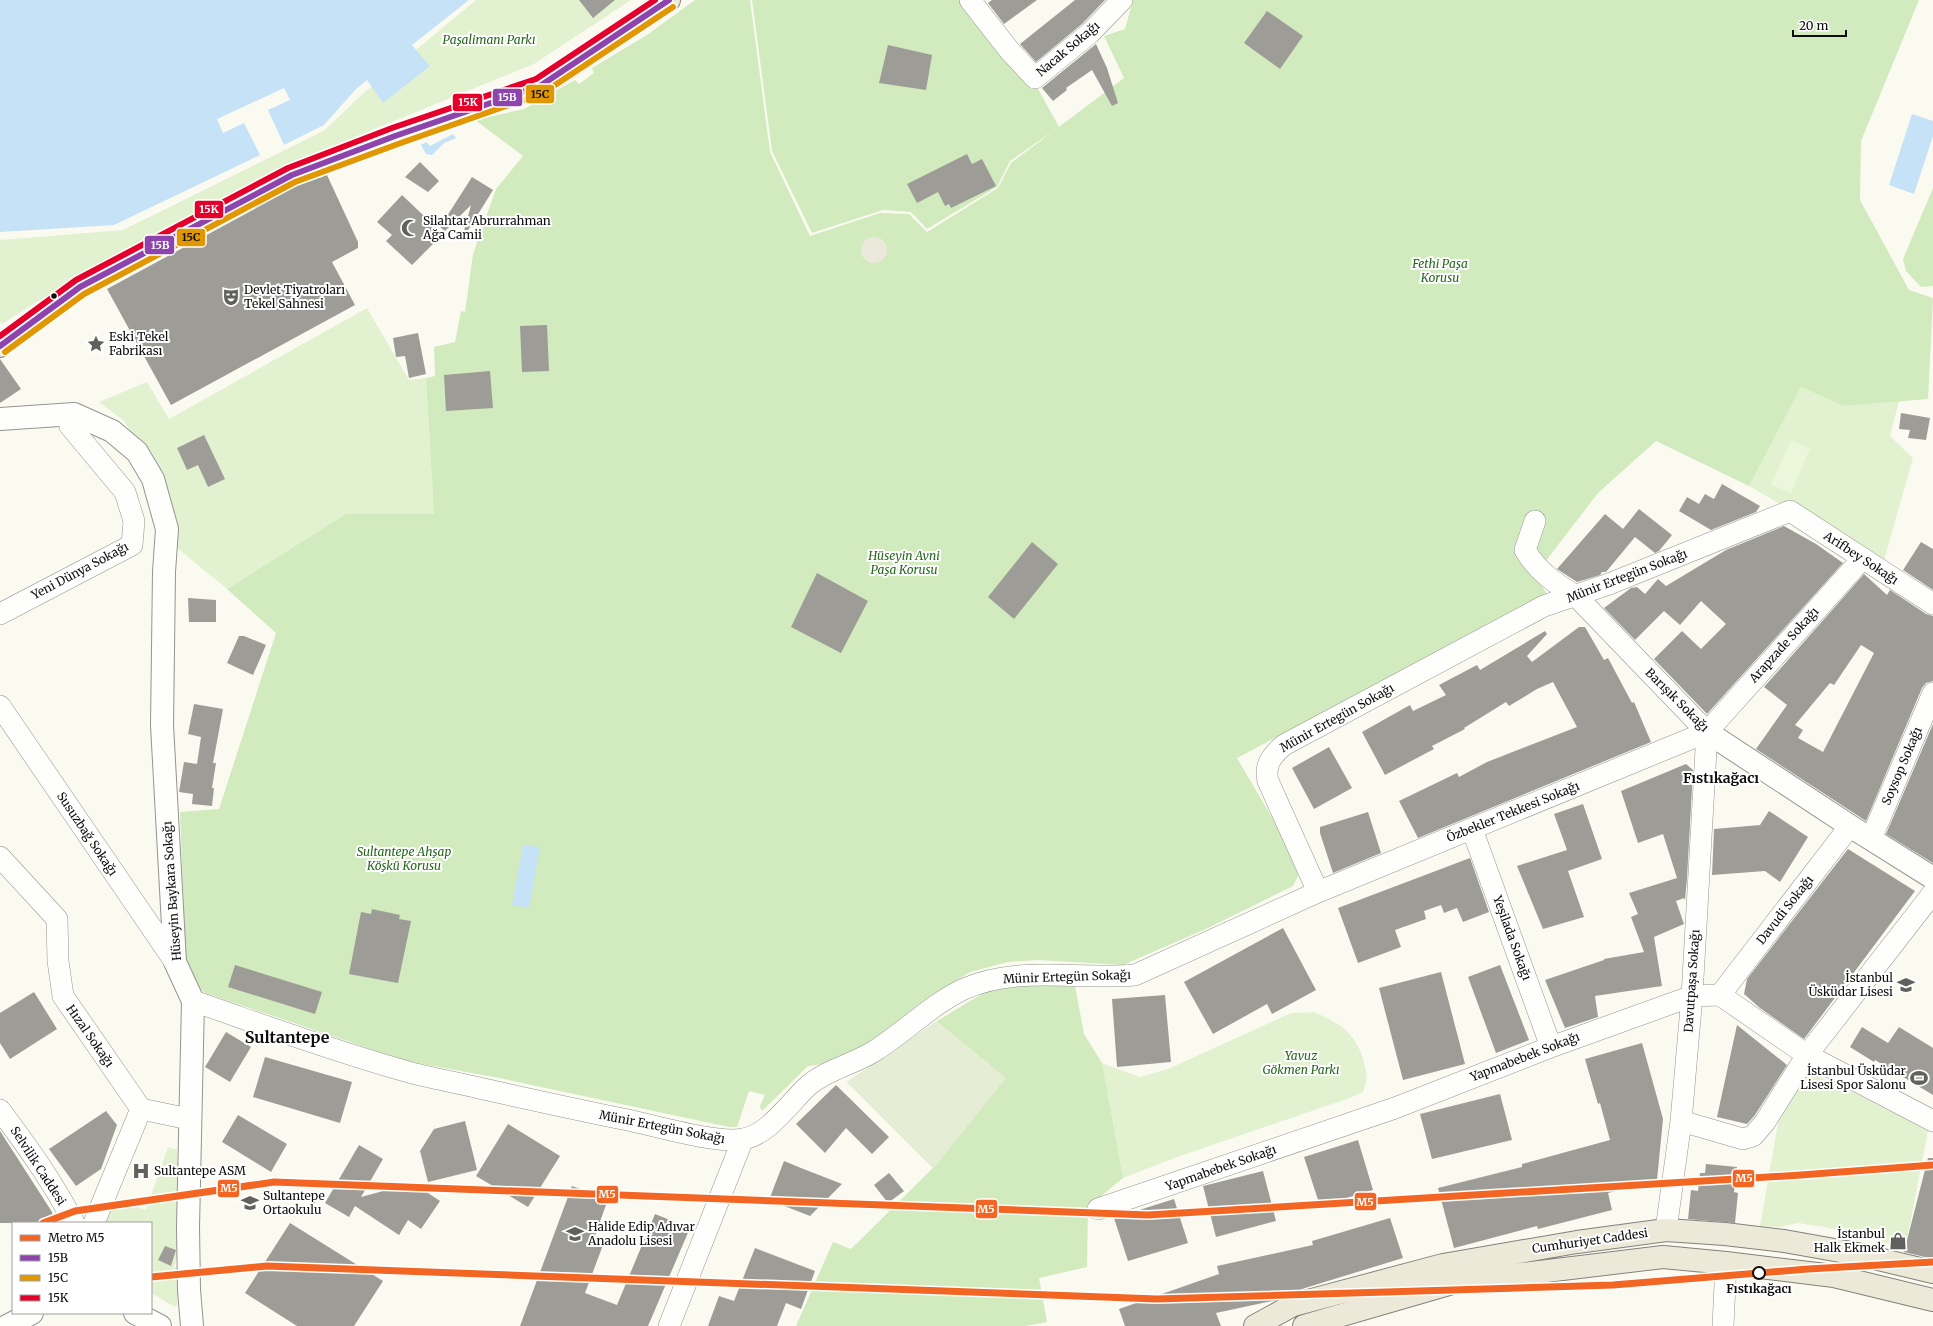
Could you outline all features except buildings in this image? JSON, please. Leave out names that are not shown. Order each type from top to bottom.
[{"type":"main road","points":[[0,346],[80,287],[292,175],[395,136],[540,86],[669,0]]},
{"type":"main road","name":"Cumhuriyet Caddesi","points":[[1255,1326],[1293,1305],[1443,1265],[1578,1242],[1666,1230],[1725,1234],[1784,1241],[1857,1254],[1933,1272]]},
{"type":"main road","name":"Cumhuriyet Caddesi","points":[[1305,1326],[1456,1282],[1663,1257],[1834,1276],[1933,1300]]},
{"type":"street","name":"Nacak Sokağı","points":[[970,0],[1009,50],[1035,78],[1090,33],[1122,0]]},
{"type":"street","name":"Hüseyin Baykara Sokağı","points":[[0,419],[30,418],[72,420],[112,431],[137,452],[153,479],[167,529],[164,572],[162,725],[175,962],[193,1001],[189,1119],[189,1290],[192,1326]]},
{"type":"street","name":"Hüseyin Baykara Sokağı","points":[[0,432],[72,420]]},
{"type":"street","name":"Yeni Dünya Sokağı","points":[[0,614],[132,545],[134,521],[125,492],[72,420]]},
{"type":"street","name":"Arifbey Sokağı","points":[[1790,511],[1933,604]]},
{"type":"street","name":"Münir Ertegün Sokağı","points":[[193,1001],[406,1072],[580,1111],[711,1137],[743,1139],[755,1135],[765,1129],[809,1085],[821,1077],[859,1061],[947,998],[964,989],[983,982],[1012,977],[1135,975],[1318,892],[1268,781],[1267,766],[1275,752],[1284,745],[1544,606],[1576,596],[1790,511]]},
{"type":"street","name":"Barışık Sokağı","points":[[1536,521],[1525,550],[1530,559],[1550,580],[1576,596],[1707,732],[1850,826],[1933,878]]},
{"type":"street","name":"Arapzade Sokağı","points":[[1707,732],[1862,559]]},
{"type":"street","name":"Soysop Sokağı","points":[[1871,839],[1933,694]]},
{"type":"street","name":"Susuzbağ Sokağı","points":[[0,706],[175,962]]},
{"type":"street","name":"Özbekler Tekkesi Sokağı","points":[[1318,892],[1707,732]]},
{"type":"street","name":"Davutpaşa Sokağı","points":[[1666,1230],[1681,1121],[1692,996],[1707,732]]},
{"type":"street","name":"Davudi Sokağı","points":[[1720,995],[1850,826]]},
{"type":"street","name":"Yeşilada Sokağı","points":[[1472,829],[1551,1047]]},
{"type":"street","name":"Hızal Sokağı","points":[[0,857],[58,919],[58,961],[63,996],[141,1109]]},
{"type":"street","points":[[1681,1121],[1743,1138],[1753,1136],[1765,1122],[1807,1055],[1933,893]]},
{"type":"street","name":"Yapmabebek Sokağı","points":[[1098,1209],[1395,1108],[1551,1047],[1692,996],[1720,995]]},
{"type":"street","points":[[1720,995],[1807,1055],[1933,1121]]},
{"type":"street","points":[[94,1222],[141,1109],[189,1119]]},
{"type":"street","name":"Selvilik Caddesi","points":[[0,1110],[58,1192],[73,1222]]},
{"type":"street","points":[[669,1326],[743,1139]]},
{"type":"street","points":[[1723,1326],[1726,1263]]},
{"type":"street","points":[[6,1323],[29,1314]]},
{"type":"street","points":[[137,1314],[160,1326]]},
{"type":"green space","name":"Paşalimanı Parkı","points":[[476,0],[631,0],[534,64],[284,166],[86,271],[2,324],[0,321],[0,240],[123,230],[325,130],[359,97]]},
{"type":"green space","points":[[695,0],[750,0],[770,152],[810,236],[880,213],[909,214],[927,232],[998,188],[1011,163],[1124,78],[1104,36],[1125,29],[1133,0],[1919,0],[1861,141],[1860,200],[1909,290],[1933,298],[1928,399],[1843,406],[1801,387],[1749,486],[1656,441],[1598,493],[1535,575],[1547,594],[1237,758],[1274,821],[1299,874],[1293,886],[1208,928],[1123,965],[1038,960],[1008,962],[970,972],[937,993],[865,1048],[833,1063],[808,1066],[763,1110],[761,1110],[760,1106],[765,1095],[749,1091],[737,1127],[729,1127],[499,1078],[406,1061],[205,993],[190,978],[186,963],[180,812],[219,809],[276,633],[227,589],[346,514],[434,514],[426,378],[435,376],[434,347],[455,342],[461,311],[465,312],[473,254],[496,189],[523,156],[475,120],[524,109],[575,80],[579,84],[594,73],[592,68],[647,35]]},
{"type":"green space","points":[[752,0],[964,0],[1032,89],[1037,87],[1059,127],[1010,161],[997,187],[927,229],[911,212],[883,210],[812,233],[772,151]]},
{"type":"green space","points":[[1933,188],[1933,286],[1921,287],[1906,271],[1903,259]]},
{"type":"green space","points":[[367,308],[409,380],[426,378],[434,514],[346,514],[227,589],[177,548],[159,474],[124,421],[99,402],[147,382],[169,419]]},
{"type":"green space","points":[[1801,387],[1843,406],[1899,401],[1890,436],[1913,458],[1883,564],[1749,486]]},
{"type":"green space","points":[[1791,440],[1810,448],[1791,493],[1771,485]]},
{"type":"green space","points":[[1000,983],[1075,986],[1084,1034],[1102,1063],[1123,1178],[1088,1207],[1087,1267],[1039,1278],[1047,1322],[1025,1326],[796,1326],[833,1242],[851,1249],[933,1168],[847,1082],[937,1021]]},
{"type":"green space","name":"Yavuz Gökmen Parkı","points":[[1314,1012],[1332,1020],[1352,1036],[1361,1052],[1364,1062],[1366,1084],[1363,1092],[1347,1099],[1180,1156],[1123,1178],[1102,1063],[1140,1077],[1168,1069],[1291,1013]]},
{"type":"green space","points":[[937,1021],[1006,1078],[934,1168],[847,1082]]},
{"type":"green space","points":[[1802,1069],[1929,1126],[1905,1250],[1865,1236],[1824,1227],[1798,1223],[1780,1227],[1760,1226],[1778,1123]]},
{"type":"green space","points":[[168,1147],[177,1150],[179,1253],[174,1267],[178,1268],[179,1303],[175,1307],[152,1294],[152,1222],[106,1222],[113,1200],[146,1210]]},
{"type":"shaded area","points":[[874,237],[883,241],[887,250],[883,259],[874,263],[865,259],[861,250],[865,241]]},
{"type":"water","points":[[0,0],[469,0],[412,45],[430,66],[383,103],[367,80],[356,89],[324,125],[284,145],[268,110],[290,100],[284,88],[217,119],[223,133],[244,123],[260,155],[114,225],[0,232]]},
{"type":"water","points":[[1912,114],[1933,121],[1933,136],[1914,194],[1889,185]]},
{"type":"water","points":[[453,134],[456,138],[444,143],[432,155],[426,154],[421,145],[426,142],[430,146]]},
{"type":"water","points":[[523,845],[540,847],[529,908],[512,905]]},
{"type":"metro line","name":"M5","points":[[46,1222],[75,1211],[274,1182],[1148,1215],[1801,1175],[1933,1165]]},
{"type":"metro line","name":"M5","points":[[152,1277],[267,1266],[1157,1299],[1613,1285],[1808,1269],[1933,1262]]},
{"type":"transit line","name":"15K","points":[[0,336],[76,280],[288,168],[392,128],[536,79],[655,0]]},
{"type":"transit line","name":"15B","points":[[0,346],[80,287],[292,175],[395,136],[540,86],[669,0]]},
{"type":"transit line","name":"15C","points":[[5,352],[84,294],[295,182],[543,93],[673,7]]},
{"type":"place","name":"Silahtar Abrurrahman Ağa Camii","points":[[410,228]]},
{"type":"place","name":"Devlet Tiyatroları Tekel Sahnesi","points":[[231,297]]},
{"type":"place","name":"Eski Tekel Fabrikası","points":[[96,344]]},
{"type":"place","name":"İstanbul Üsküdar Lisesi","points":[[1906,985]]},
{"type":"place","name":"İstanbul Üsküdar Lisesi Spor Salonu","points":[[1919,1078]]},
{"type":"place","name":"Sultantepe ASM","points":[[141,1171]]},
{"type":"place","name":"Sultantepe Ortaokulu","points":[[250,1203]]},
{"type":"place","name":"Halide Edip Adıvar Anadolu Lisesi","points":[[575,1234]]},
{"type":"place","name":"İstanbul Halk Ekmek","points":[[1898,1241]]},
{"type":"place","name":"Fıstıkağacı","points":[[1759,1273]]},
{"type":"district","name":"Fıstıkağacı","points":[[1721,778]]},
{"type":"district","name":"Sultantepe","points":[[287,1037]]},
{"type":"park label","name":"Fethi Paşa Korusu","points":[[1440,271]]},
{"type":"park label","name":"Hüseyin Avni Paşa Korusu","points":[[904,563]]},
{"type":"park label","name":"Sultantepe Ahşap Köşkü Korusu","points":[[404,859]]}]
